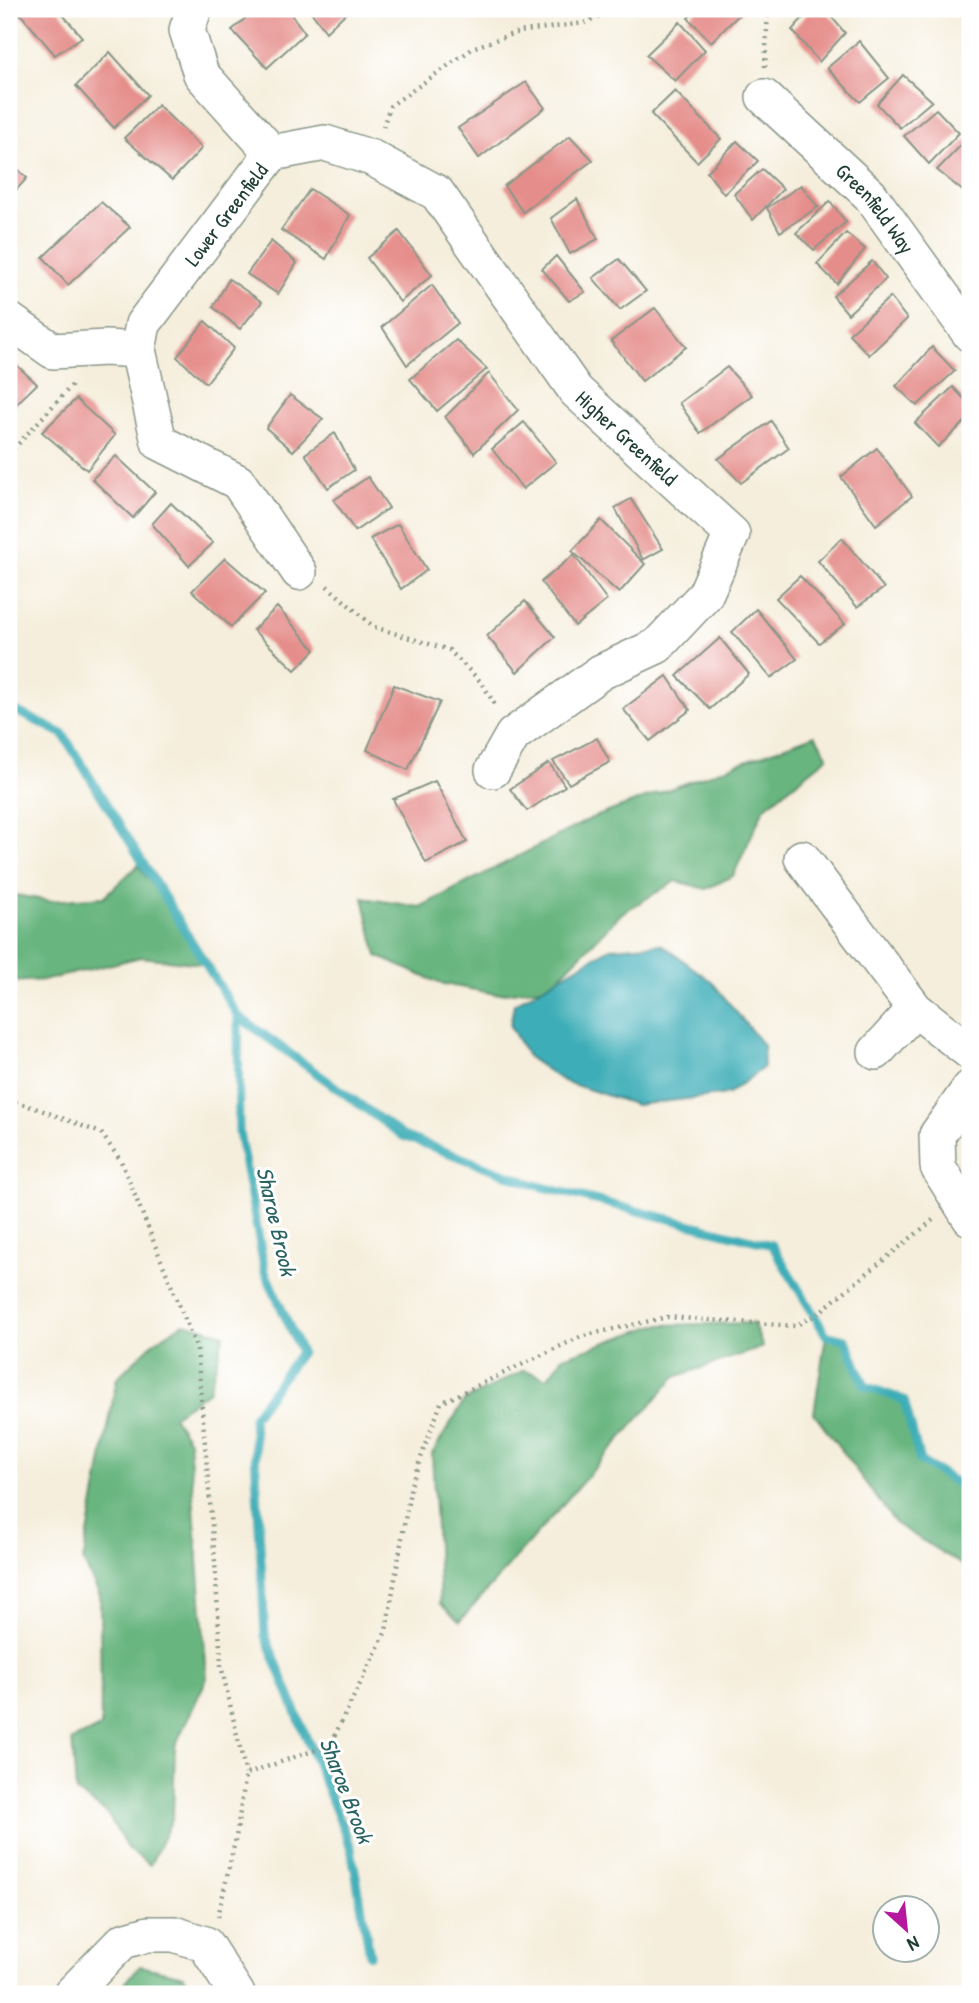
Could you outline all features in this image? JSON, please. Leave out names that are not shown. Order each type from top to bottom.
[{"type":"street","name":"Lower Greenfield","points":[[194,9],[187,30],[201,74],[272,153],[122,349],[159,442],[238,482],[299,572]]},
{"type":"street","name":"Greenfield Way","points":[[764,97],[870,195],[970,334]]},
{"type":"street","name":"Higher Greenfield","points":[[272,153],[326,144],[372,158],[437,193],[576,391],[732,534],[705,595],[657,646],[601,672],[513,735],[493,770]]},
{"type":"street","points":[[9,320],[53,351],[122,349]]},
{"type":"street","points":[[802,858],[915,1009],[970,1052]]},
{"type":"street","points":[[876,1052],[915,1009]]},
{"type":"street","points":[[965,1208],[938,1167],[937,1135],[970,1088]]},
{"type":"street","points":[[71,1994],[122,1941],[148,1934],[174,1934],[205,1944],[237,1994]]},
{"type":"path","points":[[372,158],[390,106],[475,47],[518,32],[584,23],[615,9]]},
{"type":"path","points":[[764,97],[768,9]]},
{"type":"path","points":[[9,454],[122,349]]},
{"type":"path","points":[[299,572],[320,580],[374,627],[449,650],[482,683],[513,735]]},
{"type":"path","points":[[9,1101],[101,1133],[121,1161],[197,1349],[215,1562],[220,1665],[246,1774],[219,1916],[205,1944]]},
{"type":"path","points":[[246,1774],[330,1745],[386,1631],[411,1485],[441,1403],[582,1336],[668,1317],[795,1326],[817,1314],[965,1208]]},
{"type":"green space","points":[[815,735],[828,757],[764,808],[733,876],[706,889],[676,881],[622,913],[549,987],[496,994],[439,983],[377,956],[363,898],[420,907],[592,818]]},
{"type":"green space","points":[[138,865],[211,965],[141,957],[46,980],[9,982],[9,894],[50,901],[104,897]]},
{"type":"green space","points":[[184,1323],[224,1334],[209,1391],[173,1416],[189,1441],[207,1678],[175,1746],[173,1817],[150,1865],[127,1848],[107,1813],[76,1792],[72,1740],[101,1727],[100,1596],[83,1561],[117,1378],[154,1342]]},
{"type":"green space","points":[[753,1323],[763,1347],[675,1377],[460,1621],[440,1604],[432,1454],[464,1401],[524,1370],[547,1378],[563,1357],[656,1325]]},
{"type":"green space","points":[[826,1335],[846,1340],[865,1386],[904,1400],[920,1461],[970,1491],[970,1570],[896,1524],[814,1413]]},
{"type":"green space","points":[[140,1966],[183,1976],[195,1994],[114,1994]]},
{"type":"water","points":[[661,944],[712,982],[763,1045],[764,1067],[728,1094],[636,1105],[563,1081],[528,1057],[510,1026],[514,1004],[610,948]]},
{"type":"building","points":[[16,9],[58,9],[82,37],[55,55]]},
{"type":"building","points":[[256,9],[287,9],[305,33],[267,68],[232,30]]},
{"type":"building","points":[[309,9],[350,9],[326,32]]},
{"type":"building","points":[[697,9],[745,9],[711,42],[688,18]]},
{"type":"building","points":[[811,9],[825,9],[845,33],[819,62],[792,30]]},
{"type":"building","points":[[680,22],[705,50],[675,81],[646,55]]},
{"type":"building","points":[[859,41],[889,78],[860,102],[827,68]]},
{"type":"building","points":[[110,52],[148,95],[114,128],[76,86]]},
{"type":"building","points":[[903,75],[932,101],[900,128],[877,104]]},
{"type":"building","points":[[526,82],[545,108],[479,158],[458,128]]},
{"type":"building","points":[[675,91],[721,139],[697,162],[651,114]]},
{"type":"building","points":[[158,105],[202,148],[172,180],[124,138]]},
{"type":"building","points":[[936,109],[959,133],[929,164],[904,136]]},
{"type":"building","points":[[570,136],[593,160],[523,212],[504,186]]},
{"type":"building","points":[[967,139],[970,141],[970,186],[964,192],[937,170]]},
{"type":"building","points":[[737,141],[758,161],[724,194],[707,172]]},
{"type":"building","points":[[9,161],[27,178],[9,198]]},
{"type":"building","points":[[762,169],[783,189],[753,220],[734,194]]},
{"type":"building","points":[[801,185],[818,207],[780,232],[767,208]]},
{"type":"building","points":[[310,189],[350,215],[326,259],[281,230]]},
{"type":"building","points":[[577,199],[598,239],[570,254],[551,218]]},
{"type":"building","points":[[830,201],[846,222],[814,250],[796,233]]},
{"type":"building","points":[[101,202],[130,227],[68,285],[43,257]]},
{"type":"building","points":[[399,231],[432,275],[400,302],[367,258]]},
{"type":"building","points":[[846,233],[865,249],[837,284],[817,264]]},
{"type":"building","points":[[271,241],[297,263],[278,294],[247,274]]},
{"type":"building","points":[[556,256],[585,292],[569,301],[542,269]]},
{"type":"building","points":[[619,259],[646,291],[620,310],[593,278]]},
{"type":"building","points":[[872,261],[886,279],[848,314],[833,296]]},
{"type":"building","points":[[229,279],[262,302],[240,329],[213,307]]},
{"type":"building","points":[[432,285],[458,323],[407,365],[382,327]]},
{"type":"building","points":[[890,297],[907,319],[869,355],[849,334]]},
{"type":"building","points":[[655,308],[686,347],[642,381],[611,341]]},
{"type":"building","points":[[205,321],[234,348],[206,383],[177,357]]},
{"type":"building","points":[[456,340],[487,369],[437,411],[410,379]]},
{"type":"building","points":[[932,347],[955,371],[917,406],[896,386]]},
{"type":"building","points":[[9,358],[37,384],[9,411]]},
{"type":"building","points":[[727,367],[752,395],[700,433],[679,403]]},
{"type":"building","points":[[489,373],[518,410],[474,453],[445,417]]},
{"type":"building","points":[[953,387],[970,405],[970,417],[938,447],[915,423]]},
{"type":"building","points":[[290,395],[323,419],[293,451],[266,428]]},
{"type":"building","points":[[76,399],[115,435],[87,470],[42,432]]},
{"type":"building","points":[[771,421],[789,448],[741,483],[718,459]]},
{"type":"building","points":[[524,422],[556,462],[523,489],[492,449]]},
{"type":"building","points":[[335,433],[354,470],[328,488],[305,454]]},
{"type":"building","points":[[877,448],[912,496],[876,525],[841,477]]},
{"type":"building","points":[[116,456],[155,492],[133,518],[92,479]]},
{"type":"building","points":[[368,477],[389,508],[355,531],[334,500]]},
{"type":"building","points":[[631,499],[663,549],[643,560],[615,508]]},
{"type":"building","points":[[171,503],[213,543],[189,566],[152,524]]},
{"type":"building","points":[[601,520],[645,564],[619,593],[572,551]]},
{"type":"building","points":[[398,524],[427,570],[401,589],[370,539]]},
{"type":"building","points":[[842,538],[884,588],[857,607],[818,561]]},
{"type":"building","points":[[574,555],[607,600],[575,626],[541,582]]},
{"type":"building","points":[[225,558],[265,593],[231,627],[192,591]]},
{"type":"building","points":[[800,576],[845,624],[819,643],[776,598]]},
{"type":"building","points":[[525,601],[555,637],[517,672],[487,636]]},
{"type":"building","points":[[277,607],[315,650],[295,670],[253,630]]},
{"type":"building","points":[[756,609],[797,659],[771,678],[732,632]]},
{"type":"building","points":[[720,638],[749,674],[710,709],[677,676]]},
{"type":"building","points":[[667,676],[690,710],[650,741],[623,709]]},
{"type":"building","points":[[394,685],[440,702],[408,770],[367,750]]},
{"type":"building","points":[[597,738],[610,762],[569,784],[553,761]]},
{"type":"building","points":[[549,763],[565,786],[527,811],[510,789]]},
{"type":"building","points":[[435,781],[467,842],[426,863],[393,799]]},
{"type":"waterway","name":"Sharoe Brook","points":[[9,704],[12,709],[63,734],[238,1016],[239,1132],[265,1272],[301,1352],[253,1417],[265,1635],[351,1848],[370,1955]]},
{"type":"waterway","points":[[238,1016],[403,1136],[535,1185],[772,1245],[826,1335],[846,1340],[865,1386],[904,1400],[920,1461],[970,1491]]}]
